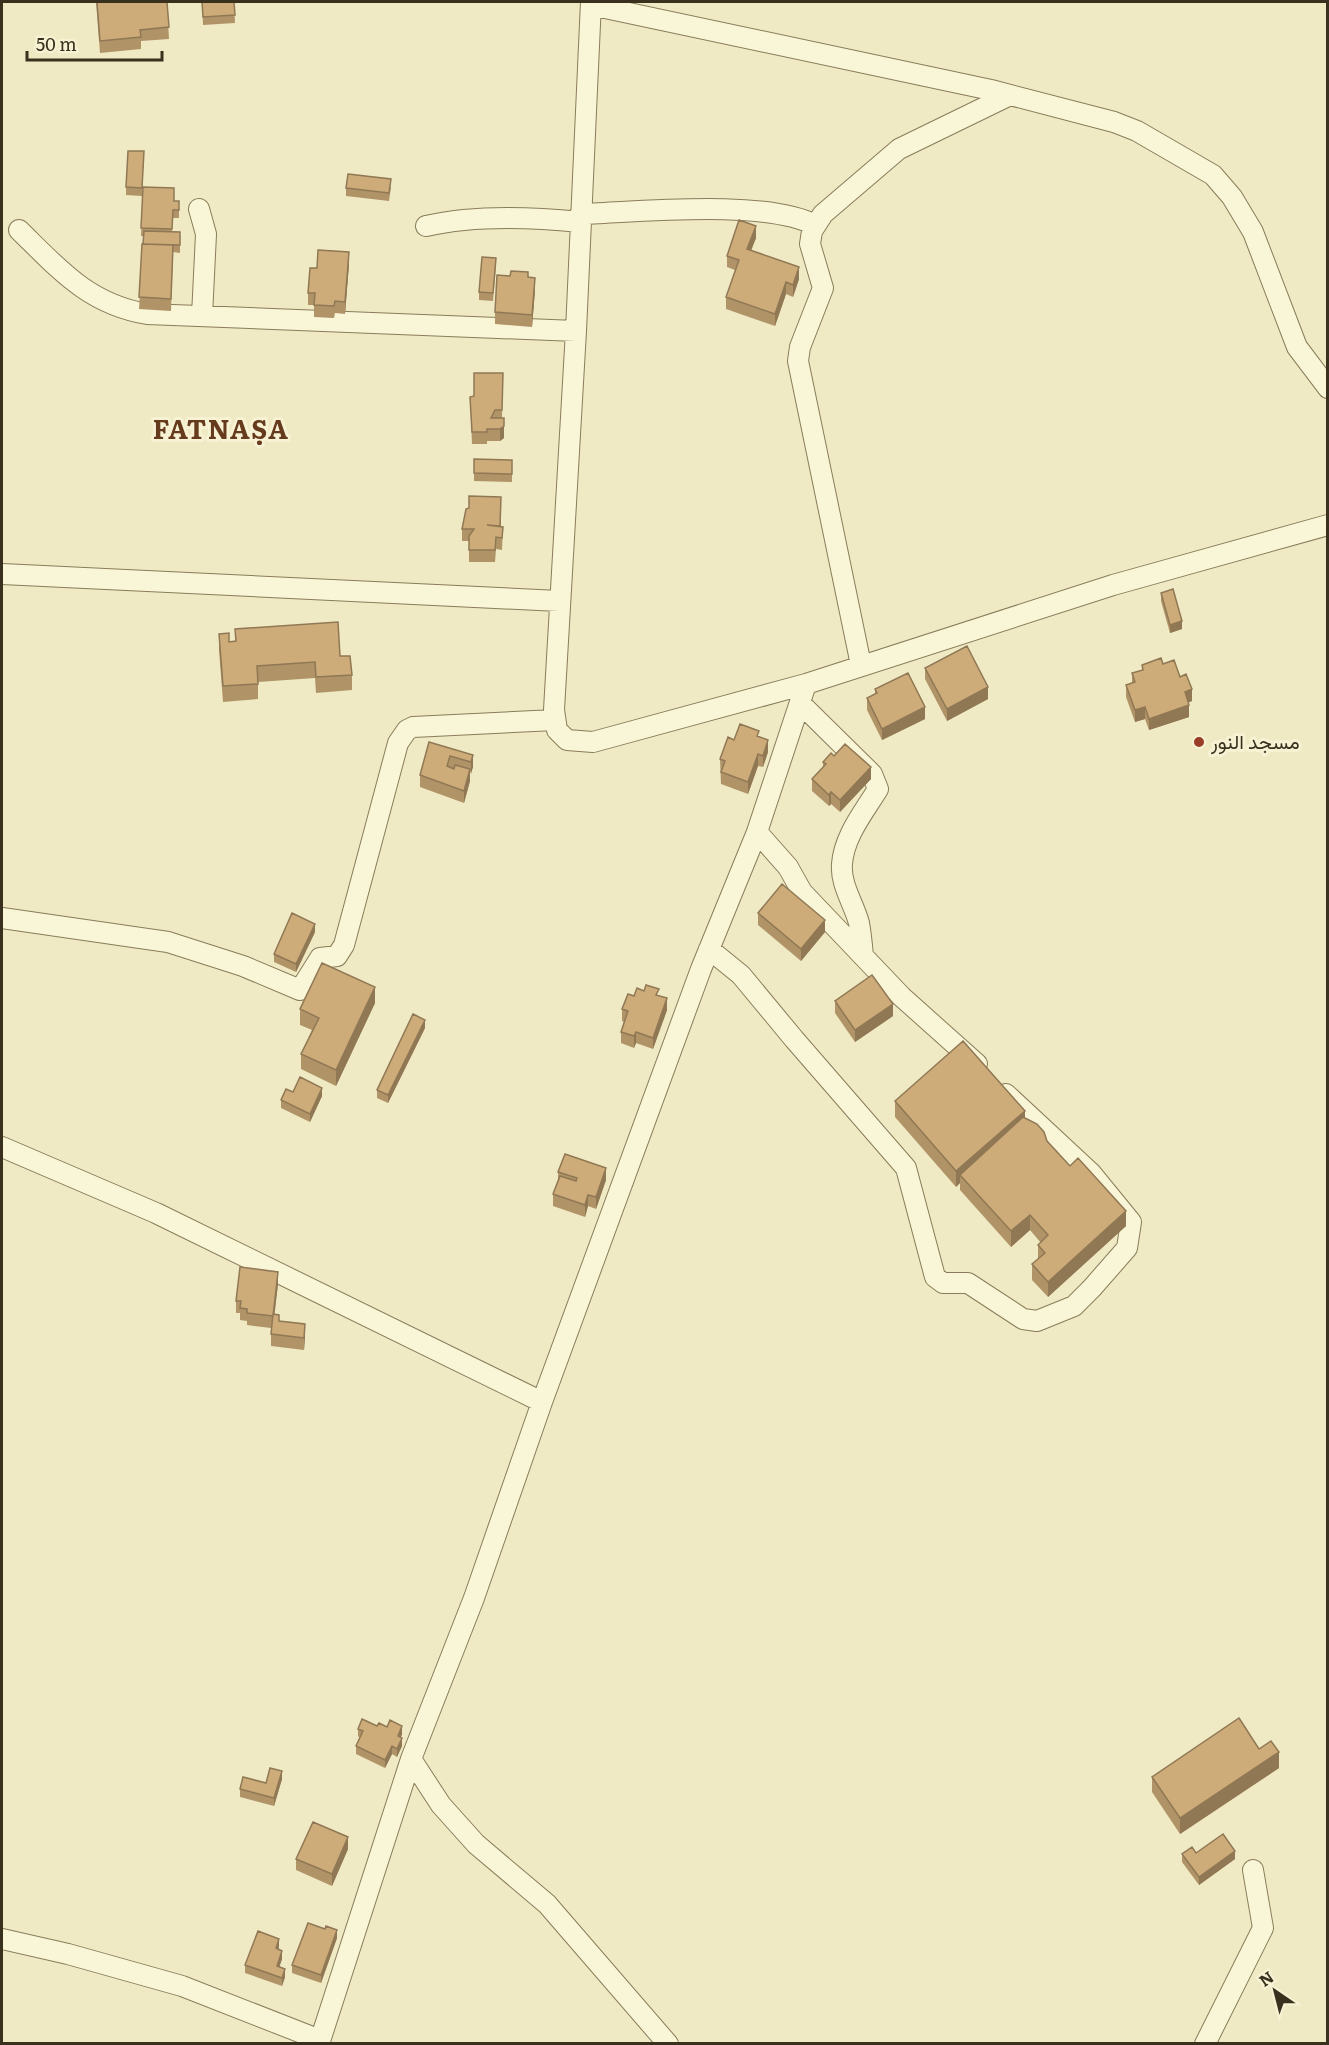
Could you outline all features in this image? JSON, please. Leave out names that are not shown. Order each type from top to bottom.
[{"type":"street","points":[[1328,388],[1307,363],[1290,332],[1263,254],[1248,222],[1223,185],[1213,175],[1137,131],[1114,122],[1010,95],[591,3],[576,331],[559,601],[555,720],[556,730],[567,740],[593,742],[806,684],[1113,585],[1328,525]]},
{"type":"street","points":[[861,665],[799,369],[800,347],[823,288],[810,249],[810,238],[823,214],[899,149],[1010,95]]},
{"type":"street","points":[[199,209],[206,234],[202,316]]},
{"type":"street","points":[[426,226],[443,222],[517,218],[580,218],[737,211],[786,214],[815,225]]},
{"type":"street","points":[[19,230],[85,292],[112,305],[147,314],[576,331]]},
{"type":"street","points":[[2,574],[559,601]]},
{"type":"street","points":[[2,1939],[68,1954],[182,1986],[319,2042],[411,1759],[474,1598],[542,1402],[709,949],[757,832],[806,684]]},
{"type":"street","points":[[801,704],[872,774],[879,789],[863,810],[851,836],[842,866],[844,883],[859,924],[863,956]]},
{"type":"street","points":[[2,918],[168,942],[243,966],[300,990],[320,958],[338,956],[344,945],[398,743],[407,730],[413,727],[555,720]]},
{"type":"street","points":[[709,949],[741,975],[794,1040],[906,1168],[917,1204],[931,1269],[938,1281],[968,1283],[1023,1319],[1037,1321],[1074,1306],[1127,1248],[1131,1222],[1091,1173],[903,998],[802,892],[782,860],[757,832]]},
{"type":"street","points":[[2,1147],[156,1213],[542,1402]]},
{"type":"street","points":[[411,1759],[448,1813],[476,1844],[548,1904],[668,2043]]},
{"type":"street","points":[[1205,2043],[1263,1928],[1253,1870]]},
{"type":"building","points":[[97,2],[167,2],[169,27],[140,30],[141,37],[100,41]]},
{"type":"building","points":[[202,2],[234,2],[235,15],[203,17]]},
{"type":"building","points":[[128,151],[144,151],[142,188],[126,187]]},
{"type":"building","points":[[348,174],[391,179],[389,193],[346,188]]},
{"type":"building","points":[[143,187],[174,188],[174,201],[179,201],[179,210],[173,210],[172,229],[141,228]]},
{"type":"building","points":[[739,220],[756,226],[747,249],[799,267],[793,285],[786,282],[775,314],[726,297],[739,260],[727,256]]},
{"type":"building","points":[[144,231],[180,232],[180,245],[143,244]]},
{"type":"building","points":[[142,244],[173,245],[171,299],[139,297]]},
{"type":"building","points":[[318,250],[349,252],[345,302],[335,301],[334,306],[314,305],[315,293],[308,293],[310,268],[317,268]]},
{"type":"building","points":[[482,257],[496,258],[493,293],[479,292]]},
{"type":"building","points":[[511,271],[528,272],[528,277],[535,278],[532,315],[495,312],[497,275],[510,276]]},
{"type":"building","points":[[474,373],[503,373],[502,410],[495,410],[491,418],[504,418],[504,426],[500,429],[472,432],[470,397],[474,396]]},
{"type":"building","points":[[474,459],[512,460],[512,474],[474,473]]},
{"type":"building","points":[[469,496],[501,497],[500,526],[487,525],[503,527],[502,538],[496,537],[495,550],[469,550],[469,536],[474,529],[462,529],[466,509],[469,508]]},
{"type":"building","points":[[1173,589],[1182,621],[1170,625],[1161,593]]},
{"type":"building","points":[[338,622],[340,656],[350,656],[352,675],[316,677],[315,662],[257,666],[258,684],[223,686],[219,634],[229,633],[229,642],[236,641],[235,629]]},
{"type":"building","points":[[967,646],[988,687],[947,709],[925,668]]},
{"type":"building","points":[[1161,658],[1163,664],[1174,660],[1180,677],[1186,674],[1192,689],[1185,692],[1189,705],[1149,719],[1145,707],[1135,710],[1126,685],[1135,682],[1132,673],[1143,670],[1142,665]]},
{"type":"building","points":[[908,673],[925,707],[882,729],[867,698],[877,693],[875,689]]},
{"type":"building","points":[[740,724],[759,731],[757,736],[768,740],[763,756],[758,754],[748,782],[721,772],[725,761],[720,759],[728,737],[734,740]]},
{"type":"building","points":[[429,742],[473,755],[471,762],[450,756],[447,766],[454,769],[455,765],[470,769],[464,791],[420,775]]},
{"type":"building","points":[[845,744],[871,767],[840,800],[831,792],[829,795],[812,779],[826,764],[823,762],[831,753],[834,756]]},
{"type":"building","points":[[782,884],[825,920],[801,949],[758,913]]},
{"type":"building","points":[[292,913],[315,924],[296,964],[274,954]]},
{"type":"building","points":[[322,963],[375,987],[336,1070],[301,1054],[319,1018],[300,1009]]},
{"type":"building","points":[[872,975],[893,1004],[855,1030],[835,1001]]},
{"type":"building","points":[[646,985],[659,989],[656,995],[667,998],[653,1038],[636,1032],[634,1036],[621,1032],[628,1011],[622,1009],[628,994],[634,996],[637,988],[644,991]]},
{"type":"building","points":[[413,1014],[425,1020],[388,1095],[377,1090]]},
{"type":"building","points":[[963,1041],[1025,1111],[956,1171],[895,1101]]},
{"type":"building","points":[[300,1077],[322,1088],[310,1114],[281,1100],[286,1089],[293,1092]]},
{"type":"building","points":[[1023,1117],[1037,1124],[1044,1132],[1047,1141],[1070,1166],[1078,1158],[1126,1211],[1048,1282],[1032,1264],[1045,1253],[1038,1245],[1048,1235],[1030,1215],[1011,1231],[960,1175]]},
{"type":"building","points":[[565,1154],[606,1168],[596,1197],[588,1195],[585,1205],[553,1194],[560,1176],[576,1181],[577,1178],[558,1172]]},
{"type":"building","points":[[240,1267],[278,1272],[273,1316],[247,1313],[247,1309],[240,1308],[241,1301],[236,1301]]},
{"type":"building","points":[[273,1314],[279,1315],[279,1321],[305,1324],[304,1338],[271,1334]]},
{"type":"building","points":[[1239,1718],[1259,1749],[1271,1741],[1279,1752],[1180,1818],[1152,1777]]},
{"type":"building","points":[[362,1719],[377,1726],[379,1723],[387,1727],[390,1720],[402,1726],[398,1736],[402,1738],[397,1749],[392,1746],[385,1760],[356,1746],[363,1731],[358,1729]]},
{"type":"building","points":[[270,1768],[282,1771],[274,1798],[240,1789],[243,1777],[266,1783]]},
{"type":"building","points":[[313,1822],[348,1837],[332,1874],[296,1859]]},
{"type":"building","points":[[1223,1834],[1235,1851],[1199,1877],[1182,1854],[1192,1847],[1196,1853]]},
{"type":"building","points":[[308,1923],[325,1929],[326,1926],[337,1930],[321,1975],[292,1965]]},
{"type":"building","points":[[258,1931],[279,1939],[276,1948],[282,1951],[277,1966],[285,1969],[282,1978],[245,1965]]},
{"type":"place","name":"مسجد النور","points":[[1199,742]]},
{"type":"district","name":"FATNAṢA","points":[[221,430]]}]
